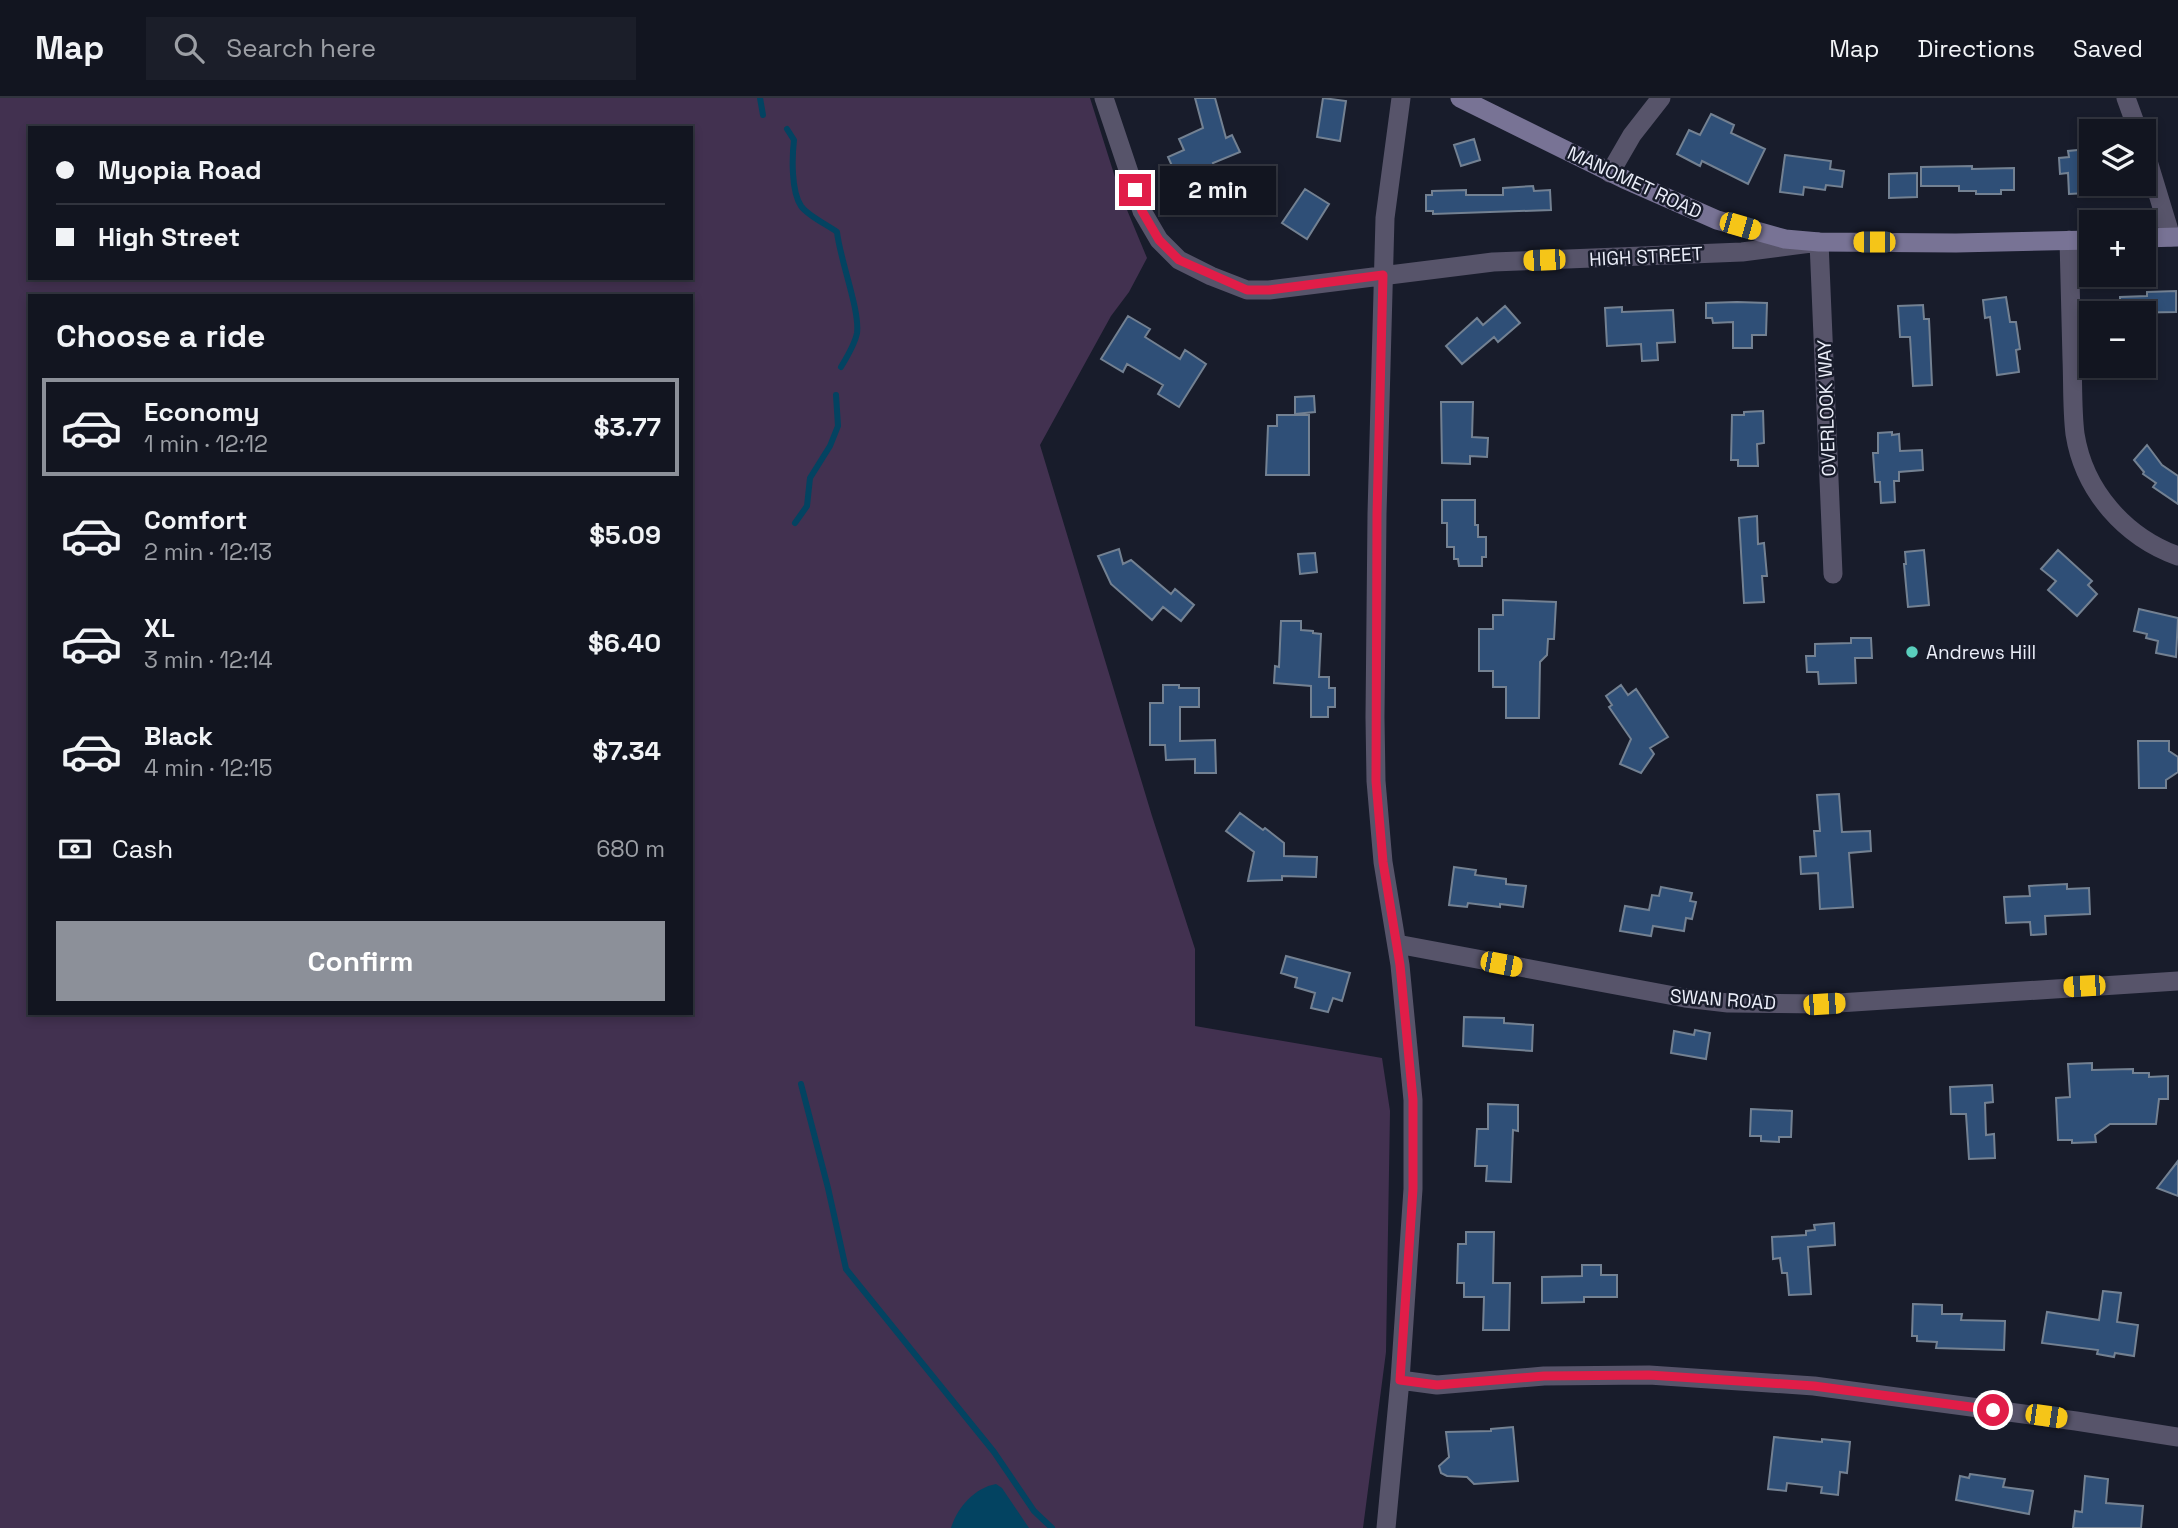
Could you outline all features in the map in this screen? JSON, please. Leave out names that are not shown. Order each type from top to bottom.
[{"type":"main road","name":"MANOMET ROAD","points":[[1460,98],[1610,173],[1717,220],[1785,239],[1819,242]]},
{"type":"main road","points":[[2156,238],[2175,237]]},
{"type":"main road","name":"HIGH STREET","points":[[1819,242],[2079,240]]},
{"type":"street","name":"HIGH STREET","points":[[1104,98],[1142,211],[1159,240],[1179,260],[1247,290],[1269,290],[1493,262],[1742,252],[1819,242]]},
{"type":"street","points":[[1386,1528],[1400,1380],[1413,1189],[1413,1113],[1397,944],[1383,862],[1375,754],[1377,514],[1385,218],[1402,98]]},
{"type":"street","points":[[1610,173],[1632,135],[1661,98]]},
{"type":"street","points":[[2126,98],[2134,119]]},
{"type":"street","points":[[2156,182],[2175,237]]},
{"type":"street","points":[[2068,240],[2073,414],[2080,455],[2097,492],[2123,524],[2157,547],[2178,556]]},
{"type":"street","name":"OVERLOOK WAY","points":[[1819,242],[1833,574]]},
{"type":"street","name":"SWAN ROAD","points":[[1397,944],[1671,996],[1728,1003],[1824,1004],[2178,981]]},
{"type":"street","points":[[1400,1380],[1437,1385],[1544,1376],[1649,1375],[1814,1386],[2076,1420],[2178,1437]]},
{"type":"shaded area","points":[[0,98],[1090,98],[1120,193],[1147,258],[1129,292],[1111,316],[1040,445],[1195,949],[1195,1026],[1382,1058],[1390,1111],[1386,1352],[1363,1528],[0,1528]]},
{"type":"water","points":[[996,1484],[1002,1488],[1029,1528],[951,1528],[957,1513],[974,1494]]},
{"type":"building","points":[[1195,98],[1215,98],[1226,138],[1232,135],[1240,152],[1213,163],[1232,201],[1202,215],[1187,184],[1181,186],[1168,157],[1184,150],[1179,139],[1203,128]]},
{"type":"building","points":[[1323,98],[1346,101],[1340,141],[1317,137]]},
{"type":"building","points":[[1711,114],[1734,125],[1731,133],[1765,149],[1748,184],[1702,161],[1700,166],[1677,154],[1689,130],[1700,135]]},
{"type":"building","points":[[1474,139],[1480,160],[1461,166],[1454,145]]},
{"type":"building","points":[[2079,150],[2079,193],[2069,194],[2068,173],[2060,174],[2059,158],[2069,157],[2068,151]]},
{"type":"building","points":[[1785,155],[1831,161],[1830,169],[1844,171],[1842,187],[1826,185],[1825,190],[1804,187],[1803,195],[1780,192]]},
{"type":"building","points":[[1972,166],[1972,169],[2014,168],[2014,190],[2001,190],[2001,194],[1976,194],[1976,191],[1959,191],[1959,186],[1921,186],[1921,167]]},
{"type":"building","points":[[1917,173],[1917,197],[1889,198],[1889,174]]},
{"type":"building","points":[[1533,186],[1534,191],[1550,190],[1551,210],[1433,214],[1433,211],[1426,211],[1426,195],[1432,195],[1432,191],[1466,190],[1466,195],[1503,195],[1503,188]]},
{"type":"building","points":[[1305,189],[1329,204],[1307,239],[1282,223]]},
{"type":"building","points":[[2176,291],[2176,312],[2156,312],[2156,301],[2120,301],[2120,297],[2147,296],[2147,292]]},
{"type":"building","points":[[2006,297],[2010,322],[2016,322],[2020,349],[2016,350],[2019,372],[1997,375],[1990,317],[1985,318],[1983,300]]},
{"type":"building","points":[[1706,303],[1767,303],[1766,335],[1752,335],[1752,348],[1733,348],[1733,322],[1713,323],[1712,318],[1706,318]]},
{"type":"building","points":[[1923,305],[1924,319],[1929,319],[1932,385],[1913,386],[1910,337],[1900,337],[1898,306]]},
{"type":"building","points":[[1505,306],[1520,323],[1498,342],[1494,337],[1462,364],[1446,346],[1477,318],[1483,325]]},
{"type":"building","points":[[1622,307],[1622,312],[1673,310],[1675,342],[1657,343],[1658,360],[1642,361],[1641,344],[1607,346],[1605,308]]},
{"type":"building","points":[[1128,316],[1150,329],[1145,337],[1180,359],[1185,350],[1206,364],[1179,407],[1158,394],[1163,385],[1127,364],[1123,372],[1101,359]]},
{"type":"building","points":[[1314,396],[1315,412],[1295,414],[1295,397]]},
{"type":"building","points":[[1441,402],[1473,402],[1472,437],[1488,438],[1487,457],[1470,456],[1470,464],[1442,463]]},
{"type":"building","points":[[1763,411],[1764,443],[1757,444],[1758,466],[1738,466],[1738,460],[1731,460],[1732,415]]},
{"type":"building","points":[[1277,415],[1309,415],[1309,475],[1266,475],[1268,426],[1277,426]]},
{"type":"building","points":[[1892,432],[1892,435],[1899,434],[1900,451],[1922,450],[1923,470],[1899,472],[1899,481],[1894,481],[1895,502],[1881,503],[1880,482],[1875,482],[1873,453],[1878,453],[1878,433]]},
{"type":"building","points":[[2147,445],[2162,465],[2178,476],[2178,504],[2153,487],[2156,483],[2143,474],[2134,460]]},
{"type":"building","points":[[1442,500],[1475,500],[1478,537],[1486,537],[1486,557],[1482,557],[1482,566],[1459,566],[1458,559],[1454,559],[1454,547],[1447,547],[1447,523],[1442,523]]},
{"type":"building","points":[[1757,516],[1758,544],[1764,543],[1767,576],[1762,576],[1764,602],[1744,603],[1739,518]]},
{"type":"building","points":[[1119,549],[1123,564],[1131,560],[1171,594],[1175,589],[1194,605],[1181,621],[1163,607],[1152,620],[1111,584],[1098,556]]},
{"type":"building","points":[[1924,550],[1929,605],[1908,607],[1905,552]]},
{"type":"building","points":[[2058,550],[2092,581],[2088,585],[2097,594],[2077,616],[2048,590],[2056,581],[2041,569]]},
{"type":"building","points":[[1315,553],[1317,572],[1300,574],[1298,554]]},
{"type":"building","points":[[1503,600],[1556,602],[1554,639],[1548,639],[1547,655],[1540,662],[1539,718],[1506,718],[1506,687],[1493,687],[1493,671],[1479,671],[1479,629],[1493,629],[1493,615],[1503,615]]},
{"type":"building","points":[[2139,609],[2178,618],[2176,657],[2156,653],[2158,641],[2146,638],[2147,634],[2134,631]]},
{"type":"building","points":[[1281,621],[1301,621],[1301,630],[1321,634],[1319,677],[1329,677],[1329,688],[1335,688],[1335,707],[1328,707],[1328,717],[1311,717],[1311,686],[1274,683],[1275,666],[1279,667]]},
{"type":"building","points":[[1851,638],[1871,638],[1872,658],[1855,658],[1856,683],[1819,684],[1818,672],[1807,672],[1806,656],[1815,656],[1815,644],[1851,643]]},
{"type":"building","points":[[1163,685],[1199,688],[1199,707],[1180,707],[1180,741],[1215,740],[1216,773],[1195,773],[1195,759],[1166,760],[1165,745],[1150,745],[1150,703],[1163,703]]},
{"type":"building","points":[[1621,685],[1628,695],[1636,689],[1668,737],[1650,748],[1654,754],[1641,773],[1620,764],[1631,739],[1609,707],[1612,705],[1606,696]]},
{"type":"building","points":[[2138,741],[2169,741],[2169,751],[2178,757],[2178,772],[2166,780],[2166,788],[2139,788]]},
{"type":"building","points":[[1839,794],[1842,832],[1870,831],[1871,851],[1849,853],[1853,907],[1820,909],[1818,873],[1801,874],[1800,857],[1816,856],[1814,831],[1820,831],[1817,795]]},
{"type":"building","points":[[1240,813],[1284,843],[1284,856],[1317,857],[1316,877],[1282,876],[1282,880],[1248,881],[1254,852],[1226,831]]},
{"type":"building","points":[[1454,867],[1476,870],[1475,875],[1506,879],[1506,884],[1526,886],[1523,907],[1468,903],[1467,907],[1449,905]]},
{"type":"building","points":[[2067,884],[2067,889],[2089,888],[2090,914],[2045,916],[2046,934],[2031,935],[2030,922],[2006,923],[2004,897],[2030,896],[2029,886]]},
{"type":"building","points":[[1661,887],[1692,893],[1690,901],[1696,902],[1692,919],[1686,918],[1684,931],[1653,926],[1651,936],[1620,931],[1625,906],[1649,910],[1652,895],[1659,896]]},
{"type":"building","points":[[1286,956],[1350,973],[1342,1001],[1333,998],[1328,1012],[1311,1008],[1315,993],[1295,987],[1297,978],[1281,973]]},
{"type":"building","points":[[1464,1017],[1504,1018],[1504,1023],[1533,1025],[1532,1051],[1463,1046]]},
{"type":"building","points":[[1695,1030],[1710,1033],[1706,1059],[1671,1053],[1674,1031],[1694,1035]]},
{"type":"building","points":[[2092,1063],[2092,1070],[2133,1069],[2133,1073],[2149,1073],[2149,1077],[2168,1076],[2168,1099],[2159,1099],[2156,1124],[2110,1124],[2095,1135],[2096,1142],[2072,1143],[2072,1140],[2058,1140],[2056,1098],[2070,1097],[2068,1064]]},
{"type":"building","points":[[1992,1085],[1993,1102],[1985,1103],[1986,1135],[1994,1134],[1995,1158],[1969,1159],[1966,1114],[1951,1114],[1950,1087]]},
{"type":"building","points":[[1488,1104],[1518,1105],[1518,1131],[1513,1130],[1511,1182],[1486,1181],[1487,1166],[1475,1166],[1477,1129],[1488,1129]]},
{"type":"building","points":[[1751,1109],[1792,1111],[1791,1137],[1779,1137],[1779,1142],[1761,1141],[1761,1136],[1750,1136]]},
{"type":"building","points":[[2178,1161],[2178,1196],[2157,1188]]},
{"type":"building","points":[[1834,1223],[1835,1245],[1808,1247],[1811,1294],[1789,1295],[1787,1273],[1782,1273],[1780,1258],[1773,1259],[1772,1237],[1806,1235],[1806,1231],[1815,1230],[1814,1225]]},
{"type":"building","points":[[1466,1232],[1494,1232],[1493,1283],[1510,1283],[1509,1330],[1483,1330],[1484,1297],[1464,1297],[1464,1283],[1457,1283],[1458,1244],[1466,1244]]},
{"type":"building","points":[[1582,1265],[1601,1265],[1601,1275],[1617,1275],[1617,1297],[1584,1297],[1584,1302],[1542,1303],[1542,1277],[1582,1276]]},
{"type":"building","points":[[2103,1291],[2121,1293],[2117,1322],[2138,1325],[2134,1356],[2115,1353],[2114,1357],[2097,1354],[2098,1350],[2042,1343],[2047,1312],[2099,1320]]},
{"type":"building","points":[[1913,1304],[1942,1305],[1942,1314],[1962,1314],[1961,1320],[2005,1321],[2004,1350],[1936,1348],[1937,1342],[1917,1341],[1917,1336],[1912,1336]]},
{"type":"building","points":[[1513,1427],[1518,1481],[1474,1484],[1467,1477],[1441,1473],[1439,1466],[1449,1457],[1446,1432],[1491,1431]]},
{"type":"building","points":[[1774,1437],[1850,1442],[1847,1473],[1840,1472],[1838,1495],[1821,1493],[1822,1487],[1787,1483],[1786,1491],[1768,1489]]},
{"type":"building","points":[[1970,1474],[2005,1479],[2003,1487],[2033,1491],[2029,1514],[1956,1500],[1960,1476],[1969,1478]]},
{"type":"building","points":[[2085,1476],[2108,1479],[2106,1503],[2143,1506],[2141,1528],[2073,1528],[2075,1511],[2082,1512]]},
{"type":"waterway","points":[[760,98],[763,115]]},
{"type":"waterway","points":[[787,129],[794,140],[793,174],[798,200],[808,213],[837,232],[853,298],[857,333],[841,367]]},
{"type":"waterway","points":[[795,523],[807,506],[810,478],[830,446],[838,426],[836,395]]},
{"type":"waterway","points":[[801,1084],[846,1269],[994,1452],[1034,1511],[1052,1528]]},
{"type":"place","name":"Andrews Hill","points":[[1912,652]]},
{"type":"route","points":[[1135,190],[1142,211],[1159,240],[1179,260],[1247,290],[1269,290],[1383,275],[1377,514],[1376,781],[1383,862],[1400,965],[1413,1100],[1413,1189],[1400,1380],[1437,1385],[1544,1376],[1649,1375],[1814,1386],[1993,1410]]}]
